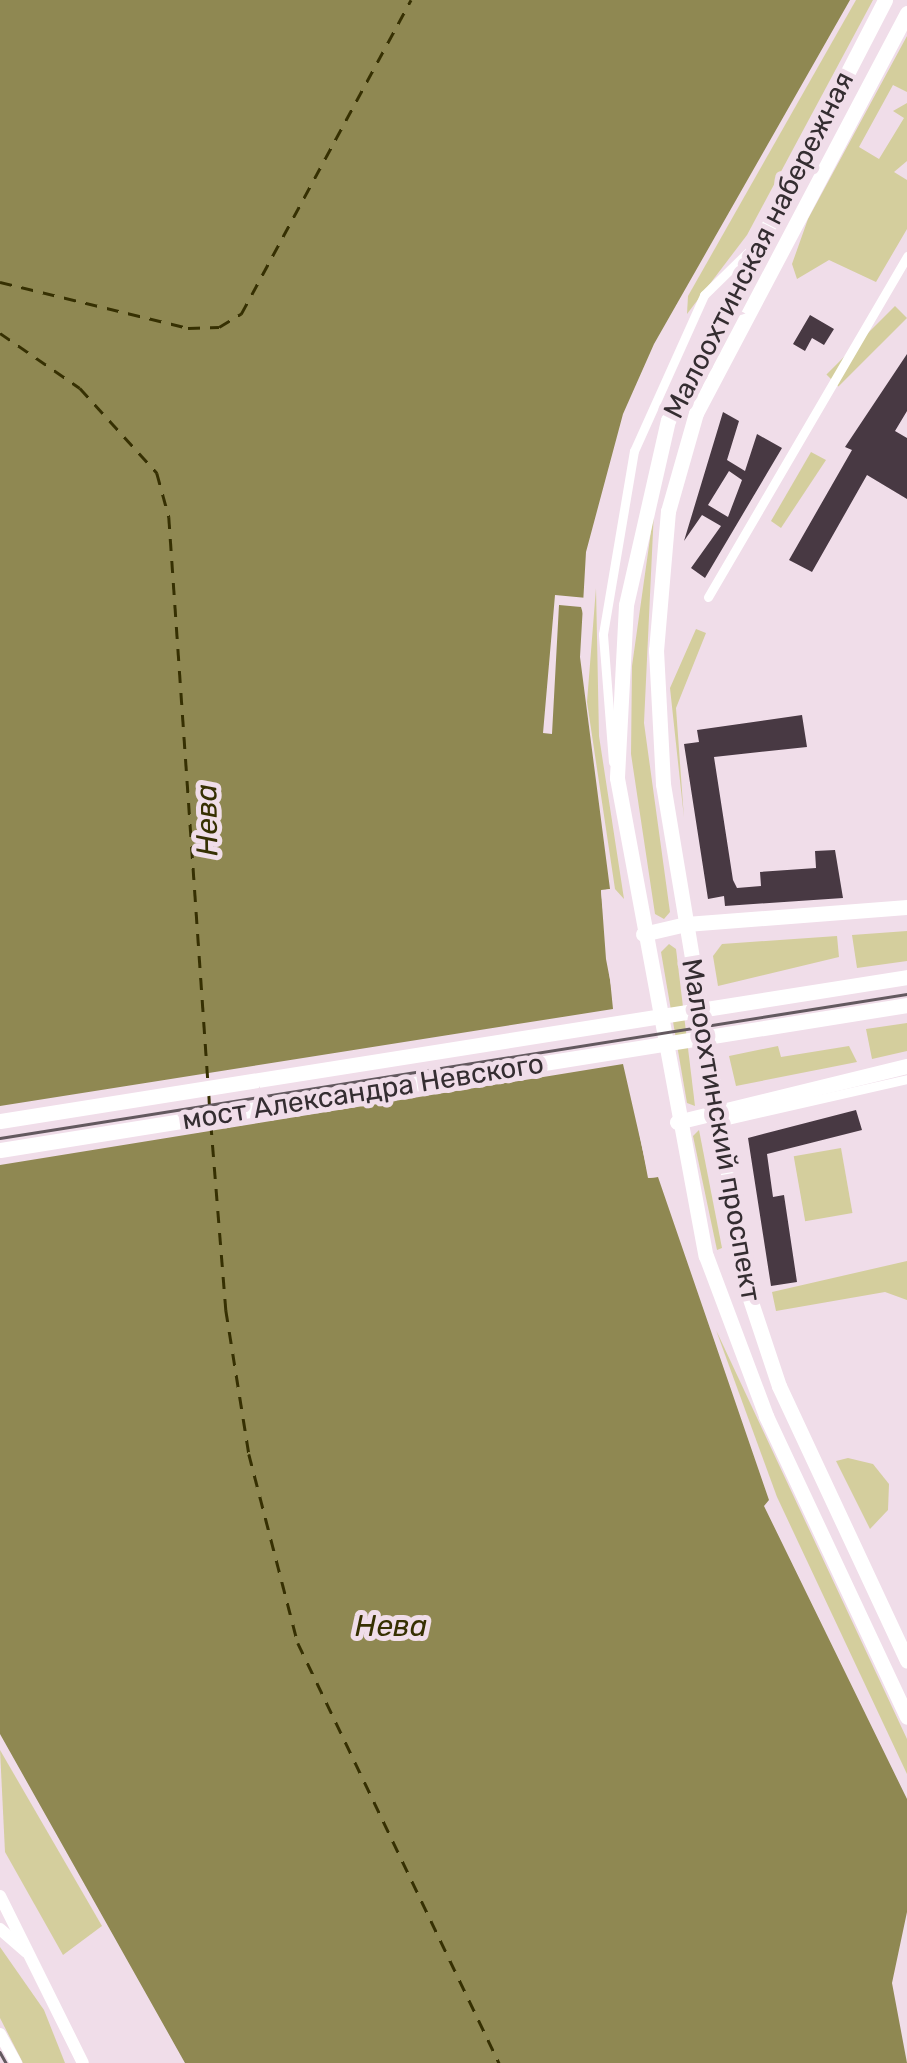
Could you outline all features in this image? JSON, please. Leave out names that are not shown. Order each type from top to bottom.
[{"type":"main road","name":"Малоохтинская набережная","points":[[618,786],[626,605],[647,494],[684,384],[884,0]]},
{"type":"main road","name":"Малоохтинская набережная","points":[[656,689],[668,511],[696,413],[907,13]]},
{"type":"main road","name":"Малоохтинский проспект","points":[[656,689],[686,930],[741,1266],[768,1361],[907,1661]]},
{"type":"main road","name":"Малоохтинский проспект","points":[[618,786],[696,1220],[742,1357],[907,1717]]},
{"type":"main road","points":[[643,934],[907,908]]},
{"type":"main road","name":"мост Александра Невского","points":[[0,1121],[907,977]]},
{"type":"main road","name":"мост Александра Невского","points":[[0,1150],[907,1005]]},
{"type":"main road","points":[[676,1122],[715,1116],[907,1066]]},
{"type":"main road","points":[[0,1896],[68,2022],[83,2063]]},
{"type":"main road","points":[[0,1930],[28,1954]]},
{"type":"main road","points":[[0,2034],[16,2063]]},
{"type":"street","points":[[618,786],[606,736],[602,634],[634,451],[704,295],[754,246]]},
{"type":"street","points":[[708,597],[907,256]]},
{"type":"street","points":[[715,1116],[907,1079]]},
{"type":"shaded area","points":[[856,0],[873,0],[747,235],[687,314],[688,296]]},
{"type":"shaded area","points":[[907,36],[907,92],[893,85],[859,147],[879,159],[904,118],[893,111],[907,103],[907,161],[894,172],[907,180],[907,229],[876,282],[829,260],[797,279],[792,264],[808,219]]},
{"type":"shaded area","points":[[895,306],[907,318],[838,387],[826,375]]},
{"type":"shaded area","points":[[811,452],[826,460],[781,528],[771,521]]},
{"type":"shaded area","points":[[654,510],[644,723],[670,912],[664,919],[655,914],[631,754],[632,666]]},
{"type":"shaded area","points":[[596,588],[599,736],[624,899],[615,889],[587,702]]},
{"type":"shaded area","points":[[696,629],[706,633],[676,708],[684,818],[670,688]]},
{"type":"shaded area","points":[[907,931],[907,961],[857,968],[852,935]]},
{"type":"shaded area","points":[[837,936],[839,957],[718,986],[713,956],[722,944]]},
{"type":"shaded area","points":[[669,944],[676,949],[695,1106],[687,1103],[661,952]]},
{"type":"shaded area","points":[[907,1023],[907,1051],[872,1059],[866,1029]]},
{"type":"shaded area","points":[[778,1046],[781,1057],[849,1046],[857,1062],[736,1086],[729,1056]]},
{"type":"shaded area","points":[[699,1130],[722,1248],[717,1250],[693,1136]]},
{"type":"shaded area","points":[[841,1148],[852,1213],[805,1221],[794,1156]]},
{"type":"shaded area","points":[[907,1261],[907,1300],[885,1292],[776,1311],[772,1292]]},
{"type":"shaded area","points":[[716,1330],[907,1739],[907,1774],[777,1497]]},
{"type":"shaded area","points":[[848,1458],[873,1464],[889,1484],[888,1510],[870,1529],[836,1461]]},
{"type":"shaded area","points":[[0,1750],[102,1926],[63,1955],[5,1852]]},
{"type":"shaded area","points":[[0,1947],[44,2010],[65,2063],[23,2063],[0,2018]]},
{"type":"water","name":"Нева","points":[[0,0],[850,0],[654,344],[623,414],[586,552],[580,657],[610,889],[601,891],[606,959],[648,1178],[658,1177],[769,1500],[764,1506],[907,1799],[907,1912],[892,1983],[907,2063],[185,2063],[0,1734]]},
{"type":"pier","points":[[555,595],[587,598],[586,624],[581,607],[559,605],[552,734],[543,733]]},
{"type":"pier","points":[[610,889],[611,962],[635,1106],[658,1177],[649,1178],[623,1064],[0,1165],[0,1106],[613,1009],[601,890]]},
{"type":"building","points":[[810,315],[834,329],[824,345],[812,338],[805,351],[793,344]]},
{"type":"building","points":[[907,354],[907,411],[895,431],[907,438],[907,499],[867,475],[812,572],[789,560],[852,450],[845,447]]},
{"type":"building","points":[[723,412],[739,421],[727,460],[745,471],[757,434],[782,448],[705,578],[691,568],[721,526],[702,515],[684,541]],"holes":[[[729,471],[742,480],[728,517],[708,505]]]},
{"type":"building","points":[[802,715],[807,747],[714,757],[733,880],[737,888],[761,886],[760,872],[816,868],[815,851],[835,850],[843,898],[725,906],[724,896],[708,899],[684,744],[699,742],[697,730]]},
{"type":"building","points":[[856,1110],[862,1130],[767,1154],[773,1197],[784,1195],[797,1282],[771,1286],[748,1138]]},
{"type":"ferry route","points":[[0,282],[188,328],[219,327],[241,314],[411,0]]},
{"type":"ferry route","points":[[0,333],[80,388],[157,473],[169,517],[208,1081]]},
{"type":"ferry route","points":[[209,1093],[210,1110]]},
{"type":"ferry route","points":[[211,1123],[226,1310],[249,1454],[298,1643],[499,2063]]},
{"type":"tram line","points":[[0,1138],[907,994]]},
{"type":"tram line","points":[[0,2052],[6,2063]]}]
